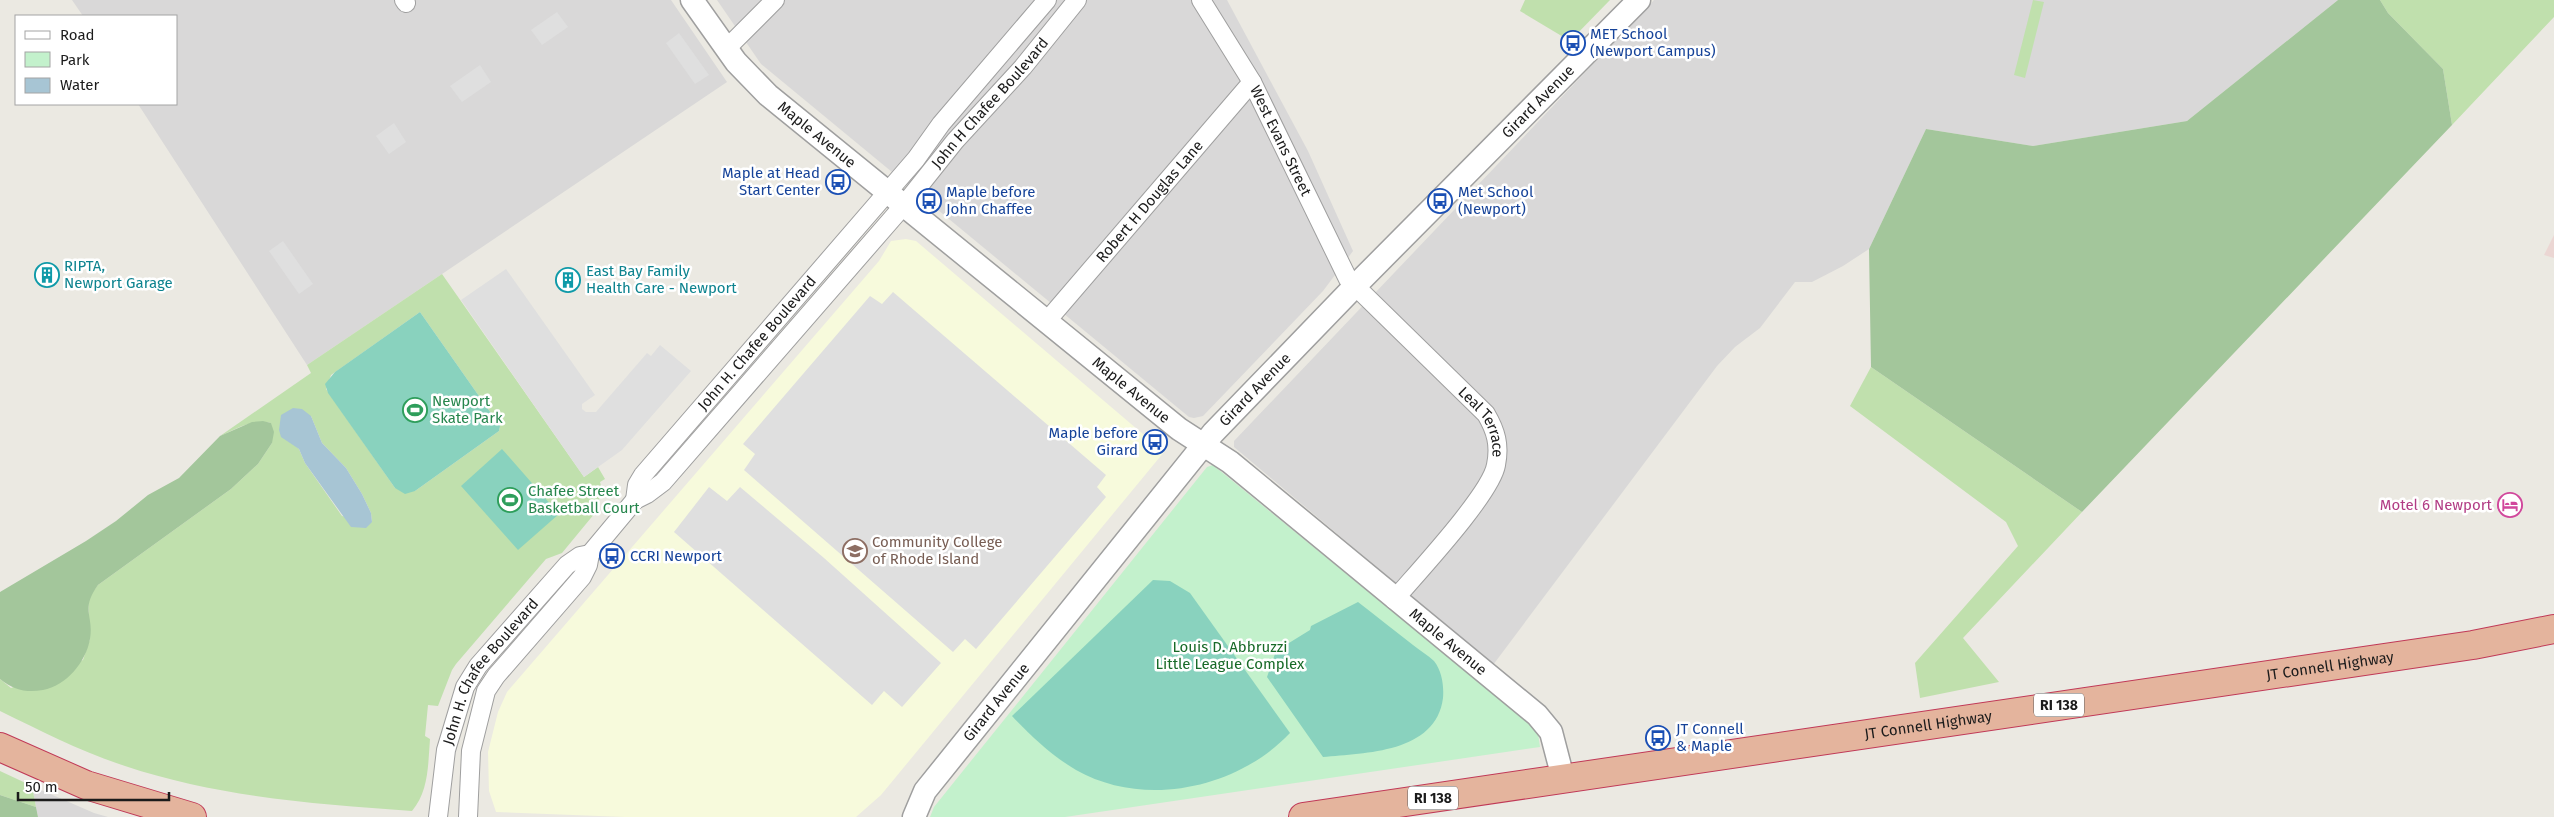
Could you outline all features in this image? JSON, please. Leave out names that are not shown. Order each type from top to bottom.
[{"type":"highway","name":"JT Connell Highway","points":[[1303,817],[2465,647],[2554,629]]},
{"type":"highway","points":[[0,747],[86,785],[192,817]]},
{"type":"street","name":"Maple Avenue","points":[[692,0],[726,49],[762,90],[1179,429],[1230,462],[1394,600],[1542,718],[1553,736],[1563,778]]},
{"type":"street","points":[[726,49],[775,0]]},
{"type":"street","name":"John H Chafee Boulevard","points":[[896,198],[916,159],[941,124],[1047,0]]},
{"type":"street","name":"John H Chafee Boulevard","points":[[896,198],[955,141],[1023,67],[1077,0]]},
{"type":"street","name":"West Evans Street","points":[[1201,0],[1252,82],[1344,271],[1355,286]]},
{"type":"street","name":"Girard Avenue","points":[[914,817],[925,791],[1204,445],[1355,286],[1639,0]]},
{"type":"street","name":"Robert H Douglas Lane","points":[[1046,322],[1252,82]]},
{"type":"street","name":"John H. Chafee Boulevard","points":[[468,817],[471,750],[486,691],[496,676],[582,577],[588,565],[590,554],[635,500],[663,482],[896,198]]},
{"type":"street","name":"Leal Terrace","points":[[1355,286],[1486,414],[1494,428],[1498,444],[1496,467],[1483,493],[1394,600]]},
{"type":"street","name":"John H. Chafee Boulevard","points":[[438,817],[446,750],[468,680],[567,565],[580,556],[590,554]]},
{"type":"shaded area","points":[[72,0],[671,0],[727,82],[307,365],[139,105],[178,105],[178,15],[82,15]]},
{"type":"shaded area","points":[[717,0],[1227,0],[1308,151],[1353,251],[1323,291],[1203,416],[1189,417],[761,64]]},
{"type":"shaded area","points":[[1654,0],[2338,0],[2187,121],[2033,146],[1926,129],[1869,249],[1843,266],[1812,282],[1795,282],[1760,328],[1735,347],[1717,366],[1493,665],[1234,447],[1234,441]]},
{"type":"shaded area","points":[[557,12],[568,27],[542,45],[531,30]]},
{"type":"shaded area","points":[[679,33],[709,75],[695,84],[666,43]]},
{"type":"shaded area","points":[[480,65],[491,82],[462,102],[450,86]]},
{"type":"shaded area","points":[[394,123],[406,142],[389,154],[376,136]]},
{"type":"shaded area","points":[[2554,235],[2554,258],[2544,255]]},
{"type":"shaded area","name":"Community College of Rhode Island","points":[[906,239],[916,241],[1164,452],[881,795],[856,817],[625,817],[496,812],[489,791],[488,752],[498,712],[507,692],[879,261],[891,241]]},
{"type":"shaded area","points":[[283,241],[313,284],[299,294],[269,251]]},
{"type":"shaded area","points":[[506,269],[595,395],[582,404],[582,409],[586,412],[596,412],[647,353],[651,356],[660,345],[691,371],[622,450],[584,477],[461,300]]},
{"type":"shaded area","points":[[893,292],[1106,475],[1097,487],[1106,497],[976,649],[965,639],[953,652],[744,470],[755,454],[743,444],[870,296],[882,304]]},
{"type":"shaded area","points":[[709,487],[727,501],[740,487],[824,558],[941,663],[902,707],[884,691],[872,705],[674,532]]},
{"type":"shaded area","points":[[32,786],[94,813],[108,817],[38,817]]},
{"type":"green space","points":[[1525,0],[1610,0],[1570,41],[1520,11]]},
{"type":"green space","points":[[2033,0],[2044,2],[2025,78],[2014,75]]},
{"type":"green space","points":[[2338,0],[2380,0],[2388,13],[2443,69],[2452,125],[2082,512],[1871,367],[1869,249],[1926,129],[2033,146],[2187,121]]},
{"type":"green space","points":[[2380,0],[2554,0],[2554,17],[2452,125],[2443,69],[2388,13]]},
{"type":"green space","points":[[442,274],[584,477],[598,467],[605,479],[600,482],[602,490],[595,513],[562,553],[546,559],[456,664],[438,706],[428,705],[425,736],[430,739],[427,777],[422,795],[412,811],[267,798],[160,777],[93,754],[0,711],[0,679],[11,688],[83,660],[90,639],[88,598],[98,585],[231,489],[258,464],[272,443],[271,423],[251,423],[220,436],[311,373],[307,365]],"holes":[[[420,312],[500,426],[499,431],[415,491],[395,488],[326,389],[331,375]],[[311,416],[322,443],[346,468],[362,494],[371,513],[372,522],[342,516],[305,463],[299,449],[292,442]]]},
{"type":"green space","name":"Newport Skate Park","points":[[420,312],[500,426],[499,431],[415,491],[405,494],[395,488],[328,393],[325,384],[335,372]]},
{"type":"green space","points":[[1871,367],[2082,512],[1963,638],[1999,682],[1920,698],[1915,663],[2018,546],[2006,522],[1850,406]]},
{"type":"green space","points":[[263,421],[271,423],[274,432],[272,443],[258,464],[231,489],[98,585],[89,607],[91,631],[88,648],[74,672],[59,684],[37,691],[20,690],[0,679],[0,592],[86,541],[116,521],[148,495],[179,478],[220,436],[252,422]]},
{"type":"green space","name":"Chafee Street Basketball Court","points":[[502,449],[559,514],[518,550],[461,486]]},
{"type":"green space","name":"Louis D. Abbruzzi Little League Complex","points":[[1213,465],[1431,643],[1524,715],[1538,733],[1540,747],[1065,817],[930,817],[934,807],[1207,467]]},
{"type":"green space","points":[[1153,580],[1170,581],[1190,593],[1290,733],[1269,752],[1244,767],[1218,779],[1189,787],[1160,790],[1131,788],[1103,782],[1076,770],[1042,745],[1012,716]]},
{"type":"green space","points":[[1358,602],[1434,661],[1442,679],[1443,698],[1438,716],[1427,730],[1413,740],[1396,747],[1378,751],[1323,757],[1267,677],[1276,651],[1310,630],[1311,626]]},
{"type":"green space","points":[[0,771],[32,786],[36,807],[0,795]]},
{"type":"green space","points":[[0,795],[36,807],[38,817],[0,817]]},
{"type":"water","points":[[293,408],[302,409],[311,416],[322,443],[346,468],[362,494],[371,513],[372,522],[366,528],[351,527],[305,463],[299,449],[281,437],[279,430],[281,415]]},
{"type":"place","name":"MET School (Newport Campus)","points":[[1573,43]]},
{"type":"place","name":"Maple at Head Start Center","points":[[838,182]]},
{"type":"place","name":"Maple before John Chaffee","points":[[929,201]]},
{"type":"place","name":"Met School (Newport)","points":[[1440,201]]},
{"type":"place","name":"RIPTA, Newport Garage","points":[[47,275]]},
{"type":"place","name":"East Bay Family Health Care - Newport","points":[[568,280]]},
{"type":"place","name":"Newport Skate Park","points":[[415,410]]},
{"type":"place","name":"Maple before Girard","points":[[1155,442]]},
{"type":"place","name":"Chafee Street Basketball Court","points":[[510,500]]},
{"type":"place","name":"Motel 6 Newport","points":[[2510,505]]},
{"type":"place","name":"Community College of Rhode Island","points":[[855,551]]},
{"type":"place","name":"CCRI Newport","points":[[612,556]]},
{"type":"place","name":"JT Connell & Maple","points":[[1658,738]]}]
